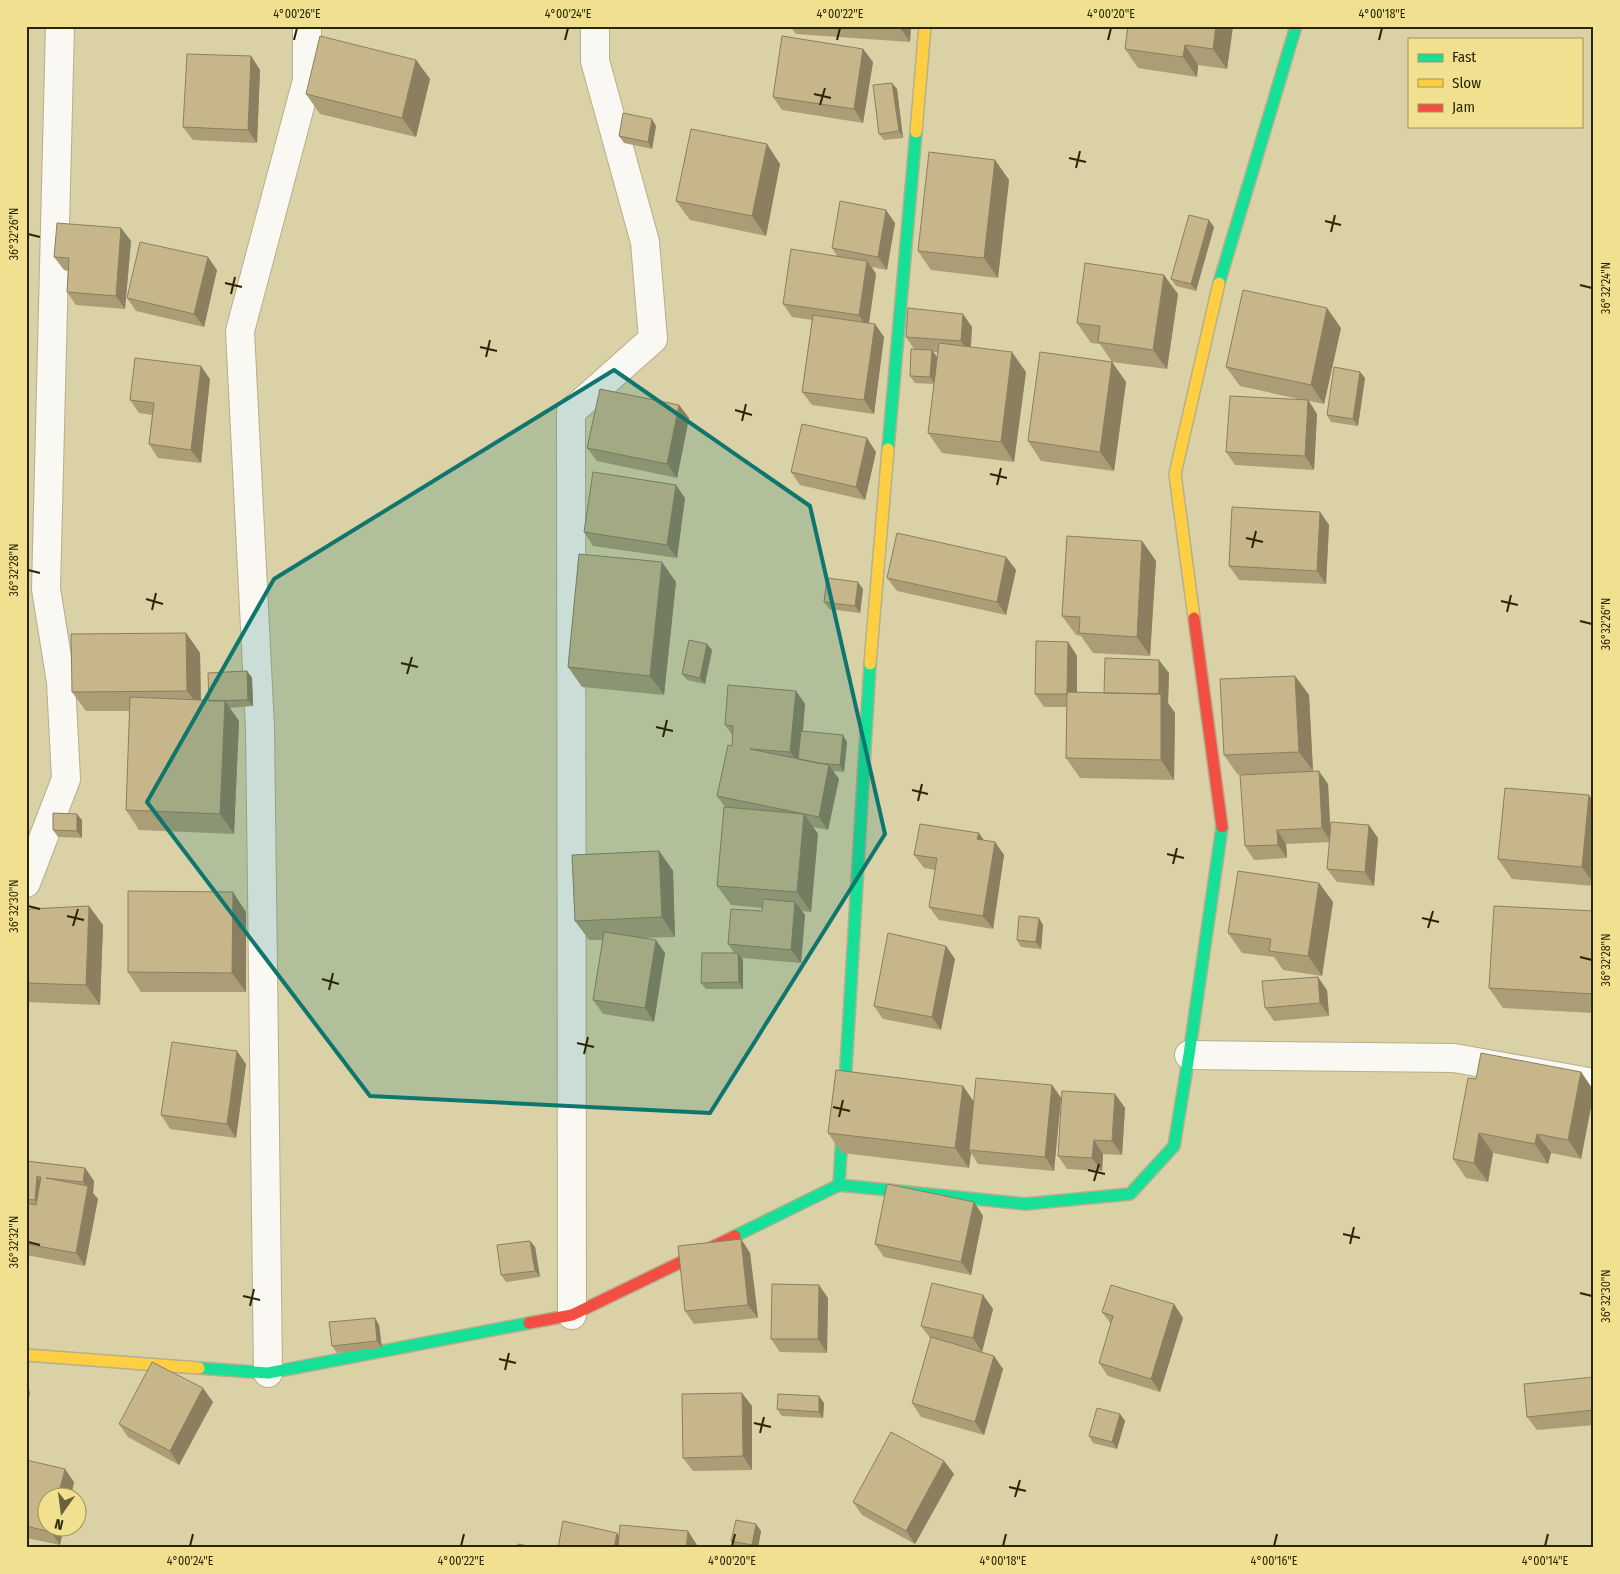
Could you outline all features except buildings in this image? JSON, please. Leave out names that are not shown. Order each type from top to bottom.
[{"type":"street","points":[[26,883],[66,779],[61,682],[46,589],[60,26]]},
{"type":"street","points":[[268,1373],[260,727],[240,331],[307,80],[307,26]]},
{"type":"street","points":[[572,1315],[571,412],[653,339],[645,242],[595,61],[595,26]]},
{"type":"street","points":[[839,1185],[871,652],[925,26]]},
{"type":"street","points":[[26,1355],[268,1373],[572,1315],[839,1185],[1025,1204],[1130,1194],[1174,1146],[1222,826],[1175,474],[1217,290],[1296,26]]},
{"type":"street","points":[[1189,1055],[1454,1058],[1594,1083]]},
{"type":"highlighted area","points":[[614,370],[810,506],[885,834],[710,1113],[370,1096],[147,802],[274,579]]},
{"type":"traffic: fast","points":[[1219,283],[1296,26]]},
{"type":"traffic: fast","points":[[888,449],[916,132]]},
{"type":"traffic: fast","points":[[735,1236],[839,1185],[870,664]]},
{"type":"traffic: fast","points":[[839,1185],[1025,1204],[1130,1194],[1174,1146],[1222,827]]},
{"type":"traffic: fast","points":[[199,1368],[268,1373],[529,1323]]},
{"type":"traffic: slow","points":[[916,132],[925,26]]},
{"type":"traffic: slow","points":[[1194,618],[1175,474],[1219,283]]},
{"type":"traffic: slow","points":[[870,664],[888,449]]},
{"type":"traffic: slow","points":[[26,1355],[199,1368]]},
{"type":"traffic: jam","points":[[1194,618],[1222,827]]},
{"type":"traffic: jam","points":[[529,1323],[572,1315],[735,1236]]}]
